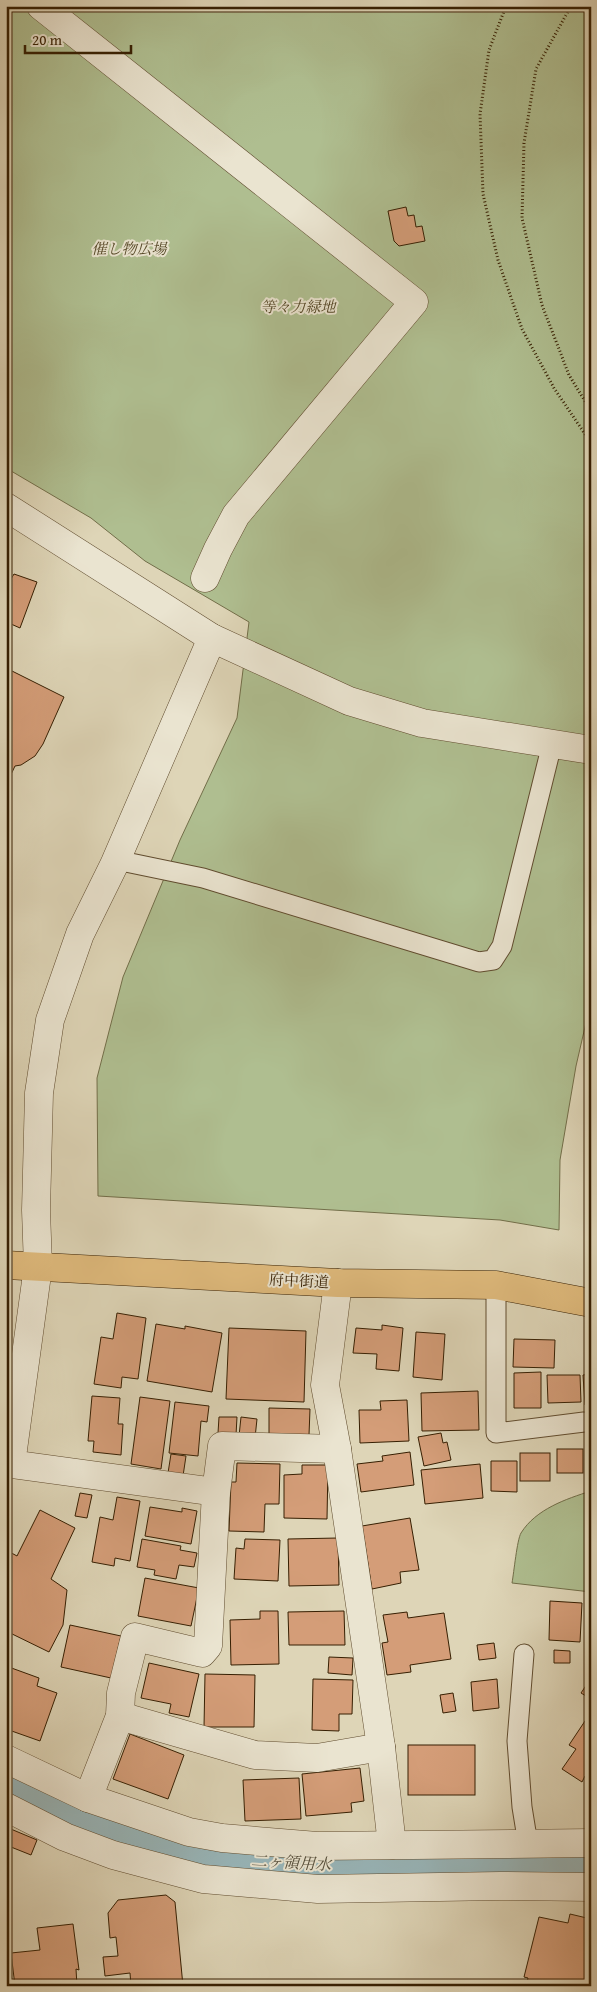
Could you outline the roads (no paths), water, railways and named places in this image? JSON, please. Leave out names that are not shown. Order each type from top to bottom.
[{"type":"highway","name":"府中街道","points":[[6,1265],[338,1283],[496,1285],[591,1303]]},
{"type":"street","points":[[41,6],[414,302],[236,515],[205,578]]},
{"type":"street","points":[[6,507],[212,638],[349,701],[422,723],[591,750]]},
{"type":"street","points":[[212,638],[116,860],[80,934],[50,1020],[39,1103],[36,1210],[38,1267],[11,1464],[216,1492]]},
{"type":"street","points":[[338,1283],[325,1385],[337,1449],[381,1747],[392,1845]]},
{"type":"street","points":[[88,1798],[120,1716],[122,1693],[134,1637],[202,1653],[208,1646],[216,1492],[222,1446],[337,1449]]},
{"type":"street","points":[[120,1716],[255,1756],[317,1758],[381,1747]]},
{"type":"street","points":[[6,1759],[88,1798],[190,1832],[222,1838],[317,1846],[591,1843]]},
{"type":"street","points":[[6,1807],[66,1837],[113,1856],[203,1879],[318,1889],[500,1886],[591,1887]]},
{"type":"lane","points":[[116,860],[202,878],[479,962],[493,960],[502,946],[552,744]]},
{"type":"lane","points":[[496,1285],[496,1433],[584,1422]]},
{"type":"lane","points":[[524,1654],[517,1741],[522,1807],[528,1844]]},
{"type":"waterway","name":"二ヶ領用水","points":[[6,1783],[87,1822],[209,1858],[282,1864],[394,1868],[591,1865]]},
{"type":"park label","name":"催し物広場","points":[[129,249]]},
{"type":"park label","name":"等々力緑地","points":[[298,307]]}]
